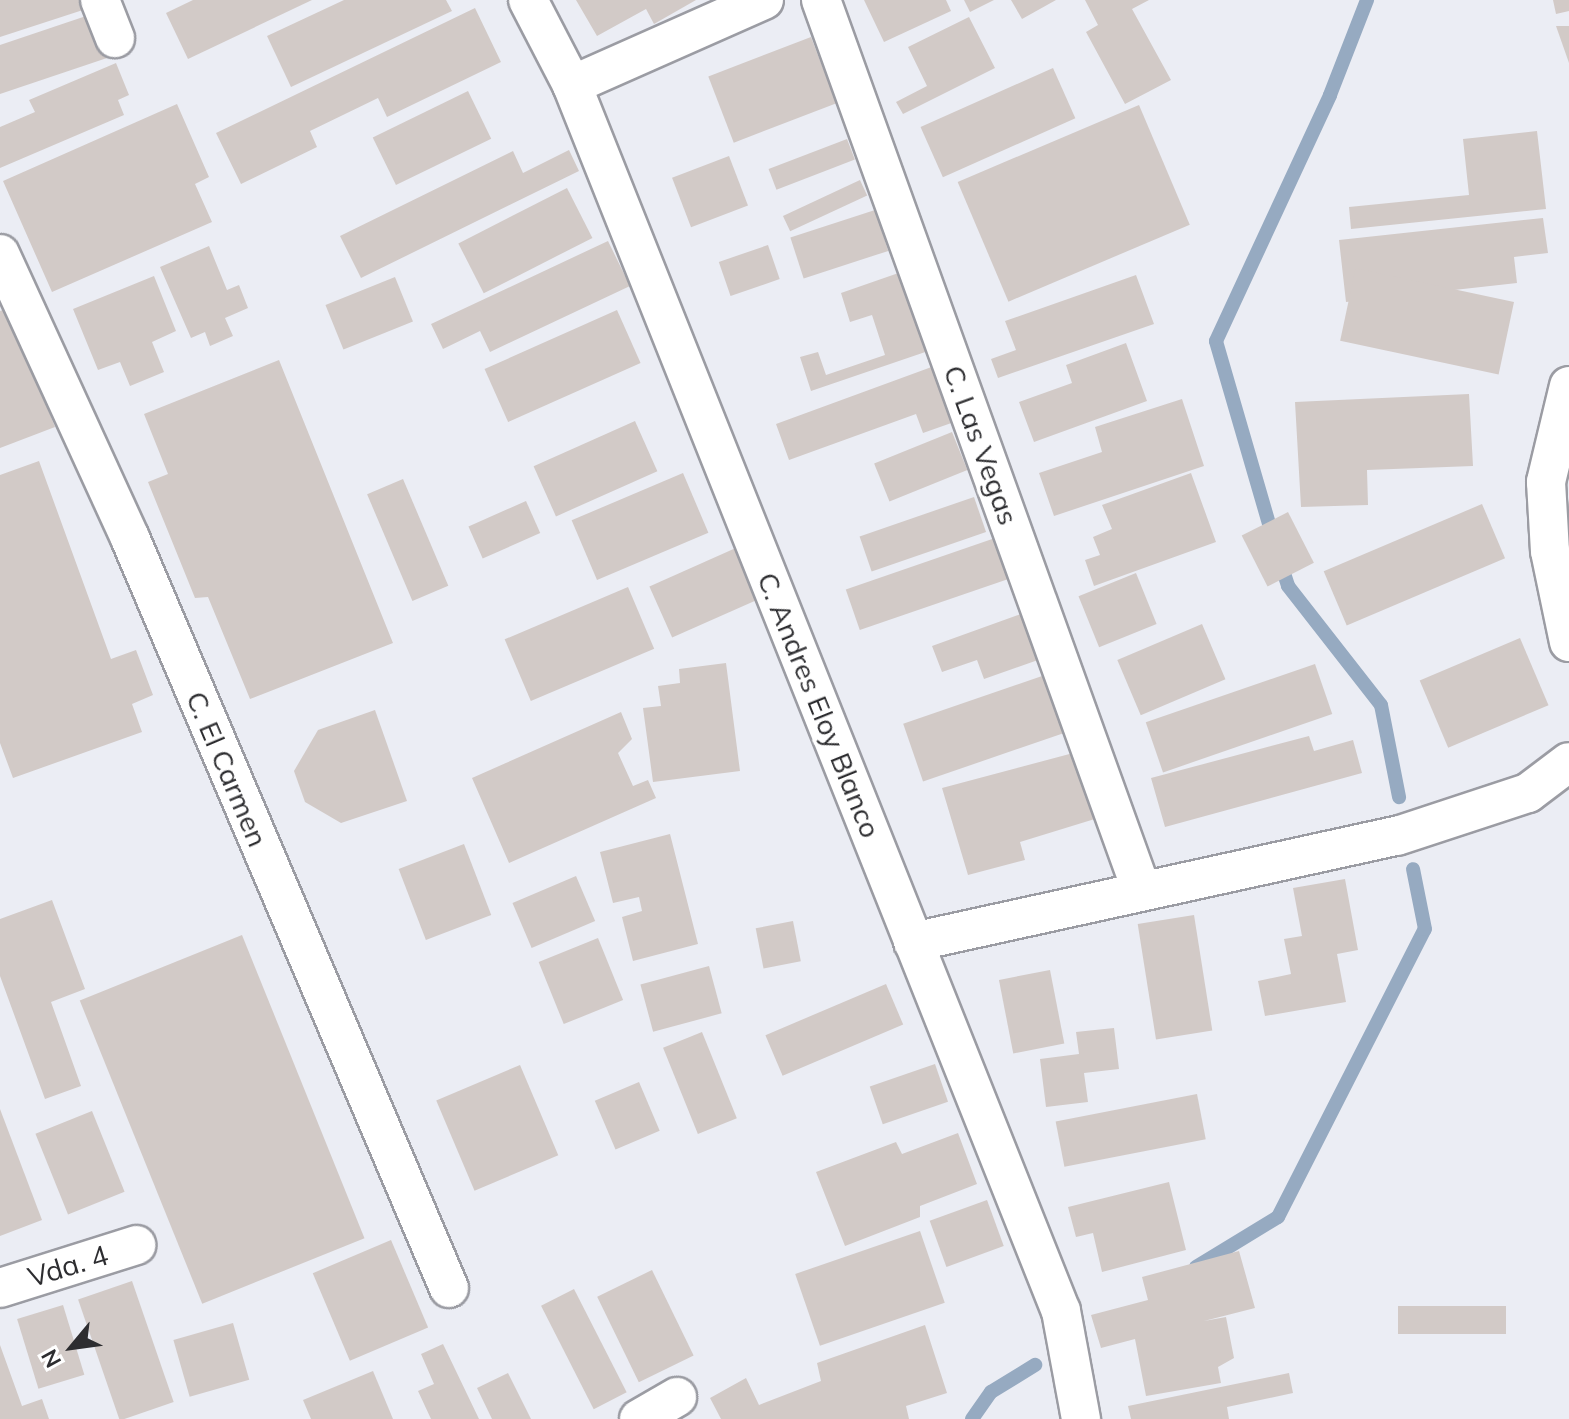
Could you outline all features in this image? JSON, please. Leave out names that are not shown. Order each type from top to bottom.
[{"type":"street","points":[[100,0],[115,38]]},
{"type":"street","name":"C. Andres Eloy Blanco","points":[[528,0],[572,85],[1061,1311],[1081,1419]]},
{"type":"street","points":[[572,85],[722,8],[764,0]]},
{"type":"street","name":"C. Las Vegas","points":[[821,0],[1141,889]]},
{"type":"street","name":"C. El Carmen","points":[[0,254],[130,538],[449,1288]]},
{"type":"street","points":[[1569,386],[1546,482],[1550,551],[1569,642]]},
{"type":"street","points":[[913,942],[1141,889],[1397,836],[1528,793],[1569,762]]},
{"type":"street","name":"Vda. 4","points":[[0,1288],[136,1245]]},
{"type":"street","points":[[639,1419],[677,1397]]},
{"type":"building","points":[[0,0],[83,0],[86,9],[0,37]]},
{"type":"building","points":[[193,0],[312,0],[188,59],[166,13]]},
{"type":"building","points":[[344,0],[446,0],[452,11],[291,87],[267,36]]},
{"type":"building","points":[[576,0],[696,0],[654,24],[646,9],[597,36]]},
{"type":"building","points":[[864,0],[946,0],[951,11],[884,42]]},
{"type":"building","points":[[964,0],[994,0],[970,12]]},
{"type":"building","points":[[1011,0],[1056,0],[1022,19]]},
{"type":"building","points":[[1085,0],[1149,0],[1132,9],[1171,80],[1125,104],[1086,32],[1098,25]]},
{"type":"building","points":[[1553,0],[1569,0],[1569,11],[1556,14]]},
{"type":"building","points":[[475,8],[501,62],[387,117],[378,98],[310,131],[317,147],[241,184],[216,133]]},
{"type":"building","points":[[92,14],[107,58],[0,94],[0,45]]},
{"type":"building","points":[[969,17],[995,68],[903,114],[896,102],[927,86],[908,47]]},
{"type":"building","points":[[1556,26],[1569,26],[1569,63]]},
{"type":"building","points":[[811,37],[836,103],[734,143],[708,76]]},
{"type":"building","points":[[116,63],[129,95],[118,100],[124,115],[0,168],[0,127],[35,112],[29,100]]},
{"type":"building","points":[[1053,68],[1075,118],[943,177],[921,127]]},
{"type":"building","points":[[468,91],[491,139],[396,185],[373,137]]},
{"type":"building","points":[[177,104],[209,177],[195,184],[212,222],[52,292],[3,181]]},
{"type":"building","points":[[1139,105],[1190,225],[1008,302],[958,182]]},
{"type":"building","points":[[1537,131],[1546,209],[1351,229],[1349,207],[1469,195],[1463,139]]},
{"type":"building","points":[[847,139],[855,160],[776,190],[769,169]]},
{"type":"building","points":[[569,150],[579,171],[361,278],[340,236],[513,151],[523,173]]},
{"type":"building","points":[[729,156],[748,205],[691,227],[672,178]]},
{"type":"building","points":[[860,180],[867,195],[790,231],[783,216]]},
{"type":"building","points":[[567,188],[592,238],[484,293],[458,243]]},
{"type":"building","points":[[875,210],[888,251],[804,278],[790,238]]},
{"type":"building","points":[[1543,218],[1548,253],[1514,257],[1517,283],[1346,302],[1339,240]]},
{"type":"building","points":[[608,241],[630,286],[490,352],[480,331],[443,349],[431,324]]},
{"type":"building","points":[[768,245],[780,279],[731,296],[719,262]]},
{"type":"building","points":[[209,246],[227,290],[239,285],[248,308],[225,318],[233,336],[210,346],[205,332],[191,338],[160,267]]},
{"type":"building","points":[[1356,268],[1514,302],[1499,374],[1340,341]]},
{"type":"building","points":[[910,269],[937,348],[811,391],[800,357],[818,352],[826,375],[885,355],[872,315],[850,322],[841,293]]},
{"type":"building","points":[[1136,275],[1154,324],[998,378],[991,359],[1016,350],[1005,321]]},
{"type":"building","points":[[154,276],[176,331],[152,342],[164,372],[130,386],[120,362],[98,370],[73,309]]},
{"type":"building","points":[[395,277],[413,322],[343,350],[325,305]]},
{"type":"building","points":[[8,308],[55,427],[0,448],[0,311]]},
{"type":"building","points":[[617,310],[641,363],[508,422],[485,369]]},
{"type":"building","points":[[1126,343],[1147,401],[1034,442],[1019,402],[1072,383],[1066,365]]},
{"type":"building","points":[[279,360],[393,643],[250,699],[208,597],[195,598],[148,482],[168,474],[144,414]]},
{"type":"building","points":[[937,365],[957,421],[923,433],[916,414],[789,460],[776,424]]},
{"type":"building","points":[[1469,394],[1473,466],[1367,470],[1368,505],[1301,507],[1295,402]]},
{"type":"building","points":[[1182,399],[1204,466],[1054,516],[1039,473],[1102,452],[1095,427]]},
{"type":"building","points":[[635,421],[657,471],[556,516],[534,466]]},
{"type":"building","points":[[952,432],[967,470],[889,501],[874,463]]},
{"type":"building","points":[[39,461],[111,659],[136,650],[153,695],[132,704],[142,732],[13,778],[0,743],[0,475]]},
{"type":"building","points":[[683,473],[708,533],[597,580],[572,520]]},
{"type":"building","points":[[1191,473],[1216,542],[1094,586],[1085,560],[1100,555],[1093,537],[1112,529],[1102,505]]},
{"type":"building","points":[[403,479],[448,586],[412,601],[367,494]]},
{"type":"building","points":[[974,497],[986,532],[872,571],[860,536]]},
{"type":"building","points":[[526,501],[540,533],[483,559],[468,527]]},
{"type":"building","points":[[1482,504],[1505,558],[1347,626],[1324,571]]},
{"type":"building","points":[[1288,512],[1314,563],[1268,586],[1242,536]]},
{"type":"building","points":[[998,537],[1012,578],[860,630],[846,589]]},
{"type":"building","points":[[738,547],[761,598],[672,638],[649,586]]},
{"type":"building","points":[[1136,573],[1157,624],[1099,647],[1079,596]]},
{"type":"building","points":[[628,587],[654,649],[531,701],[505,639]]},
{"type":"building","points":[[1021,614],[1038,660],[984,679],[977,660],[942,672],[932,646]]},
{"type":"building","points":[[1202,624],[1225,679],[1141,715],[1117,660]]},
{"type":"building","points":[[1520,638],[1549,705],[1448,748],[1420,681]]},
{"type":"building","points":[[726,663],[740,771],[653,782],[643,708],[661,706],[658,686],[680,683],[679,669]]},
{"type":"building","points":[[1315,664],[1332,714],[1163,772],[1146,722]]},
{"type":"building","points":[[1045,675],[1065,733],[923,782],[903,724]]},
{"type":"building","points":[[375,710],[407,801],[341,823],[305,802],[294,771],[318,730]]},
{"type":"building","points":[[621,712],[632,739],[618,753],[633,786],[648,780],[656,798],[509,863],[472,778]]},
{"type":"building","points":[[1309,736],[1314,751],[1353,740],[1362,773],[1165,827],[1151,778]]},
{"type":"building","points":[[1077,752],[1098,818],[1020,842],[1025,860],[968,875],[942,788]]},
{"type":"building","points":[[670,834],[698,944],[633,961],[622,917],[642,911],[639,897],[613,903],[600,852]]},
{"type":"building","points":[[464,844],[491,915],[426,940],[399,869]]},
{"type":"building","points":[[576,876],[595,921],[532,948],[512,903]]},
{"type":"building","points":[[1345,879],[1358,950],[1337,954],[1346,1002],[1265,1016],[1258,981],[1291,974],[1284,939],[1302,936],[1293,888]]},
{"type":"building","points":[[52,900],[85,989],[51,1002],[81,1086],[45,1099],[0,976],[0,919]]},
{"type":"building","points":[[1194,915],[1212,1031],[1156,1039],[1138,924]]},
{"type":"building","points":[[793,921],[801,961],[764,968],[756,928]]},
{"type":"building","points":[[242,935],[364,1238],[202,1304],[80,1001]]},
{"type":"building","points":[[598,938],[623,1000],[564,1024],[539,962]]},
{"type":"building","points":[[709,966],[722,1013],[653,1032],[640,984]]},
{"type":"building","points":[[1050,970],[1064,1044],[1013,1054],[999,980]]},
{"type":"building","points":[[886,984],[903,1025],[783,1076],[765,1035]]},
{"type":"building","points":[[1114,1028],[1119,1069],[1084,1073],[1088,1102],[1046,1107],[1040,1059],[1079,1054],[1076,1032]]},
{"type":"building","points":[[702,1032],[737,1118],[698,1134],[663,1048]]},
{"type":"building","points":[[935,1064],[948,1102],[883,1124],[870,1086]]},
{"type":"building","points":[[520,1065],[558,1155],[475,1191],[436,1101]]},
{"type":"building","points":[[639,1082],[660,1131],[616,1150],[595,1101]]},
{"type":"building","points":[[1197,1094],[1206,1139],[1064,1167],[1056,1121]]},
{"type":"building","points":[[0,1109],[42,1220],[0,1236]]},
{"type":"building","points":[[92,1111],[125,1192],[68,1215],[35,1134]]},
{"type":"building","points":[[958,1133],[977,1184],[920,1206],[920,1217],[845,1246],[816,1172],[896,1142],[902,1154]]},
{"type":"building","points":[[1169,1182],[1186,1250],[1102,1272],[1093,1233],[1076,1237],[1068,1207]]},
{"type":"building","points":[[987,1200],[1004,1246],[946,1267],[930,1221]]},
{"type":"building","points":[[920,1231],[945,1303],[820,1346],[795,1274]]},
{"type":"building","points":[[391,1240],[428,1327],[350,1361],[313,1273]]},
{"type":"building","points":[[1239,1251],[1255,1308],[1204,1321],[1226,1317],[1234,1358],[1218,1367],[1221,1383],[1146,1396],[1135,1339],[1101,1348],[1091,1315],[1148,1300],[1142,1277]]},
{"type":"building","points":[[652,1270],[694,1355],[639,1382],[597,1297]]},
{"type":"building","points":[[132,1281],[174,1402],[119,1419],[78,1300]]},
{"type":"building","points":[[574,1289],[627,1392],[594,1409],[541,1306]]},
{"type":"building","points":[[63,1305],[84,1375],[38,1389],[17,1319]]},
{"type":"building","points":[[1398,1306],[1506,1306],[1506,1334],[1398,1334]]},
{"type":"building","points":[[233,1323],[249,1380],[190,1397],[173,1340]]},
{"type":"building","points":[[925,1325],[947,1393],[906,1406],[909,1419],[721,1419],[710,1398],[746,1378],[759,1405],[821,1381],[817,1363]]},
{"type":"building","points":[[443,1344],[479,1419],[431,1419],[418,1391],[434,1384],[421,1354]]},
{"type":"building","points":[[0,1345],[22,1406],[42,1399],[49,1419],[0,1419]]},
{"type":"building","points":[[373,1371],[393,1419],[311,1419],[303,1400]]},
{"type":"building","points":[[508,1373],[531,1419],[492,1419],[477,1388]]},
{"type":"building","points":[[1289,1373],[1293,1393],[1227,1407],[1229,1419],[1131,1419],[1128,1406]]},
{"type":"waterway","points":[[1274,541],[1216,341],[1330,95],[1367,0]]},
{"type":"waterway","points":[[1280,561],[1288,586],[1381,705],[1399,797]]},
{"type":"waterway","points":[[1196,1267],[1278,1217],[1425,929],[1413,869]]},
{"type":"waterway","points":[[972,1419],[991,1392],[1035,1365]]}]
